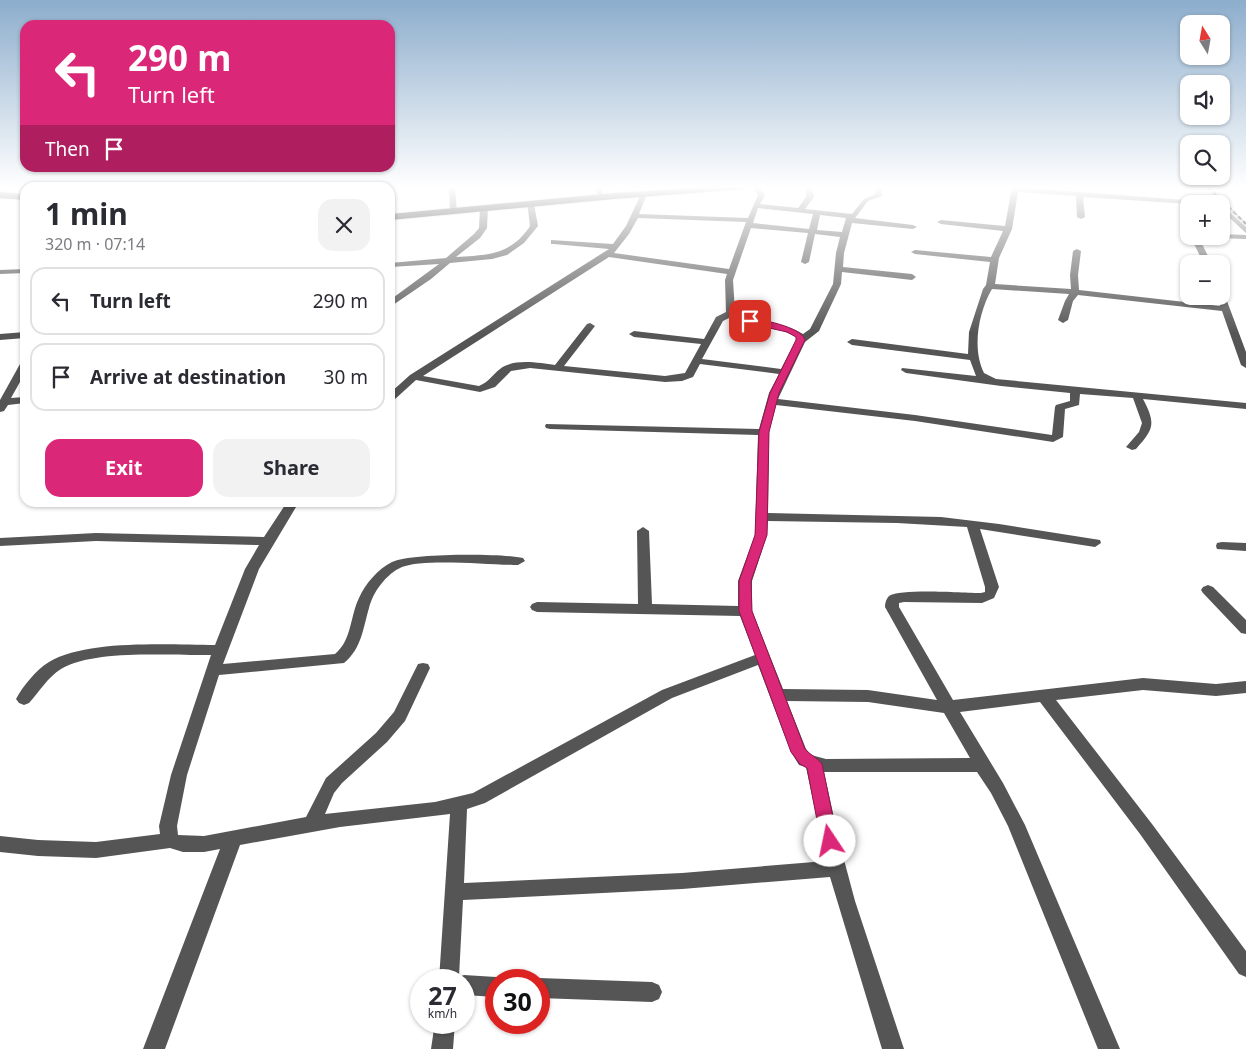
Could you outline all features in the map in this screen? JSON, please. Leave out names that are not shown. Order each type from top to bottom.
[{"type":"street","points":[[395,300],[420,283],[475,236]]},
{"type":"street","points":[[395,265],[492,257],[507,252],[524,236]]},
{"type":"street","points":[[395,394],[414,377],[608,254],[622,236]]},
{"type":"street","points":[[745,236],[732,272],[729,295],[731,313],[740,319],[790,330],[800,336],[801,340]]},
{"type":"street","points":[[805,262],[811,236]]},
{"type":"street","points":[[844,236],[836,284],[814,331],[801,340],[784,372],[772,401],[764,432],[763,517],[759,542],[745,581],[745,611],[799,752],[806,760],[814,764],[826,766],[982,765]]},
{"type":"street","points":[[991,381],[980,374],[974,358],[973,330],[987,289],[990,286],[995,260],[1005,236]]},
{"type":"street","points":[[1230,236],[1246,237]]},
{"type":"street","points":[[554,242],[615,247]]},
{"type":"street","points":[[1062,320],[1069,301],[1075,292],[1074,275],[1077,251]]},
{"type":"street","points":[[915,252],[995,260]]},
{"type":"street","points":[[608,254],[732,272]]},
{"type":"street","points":[[839,269],[912,277]]},
{"type":"street","points":[[0,272],[20,270]]},
{"type":"street","points":[[990,286],[1075,292],[1227,309]]},
{"type":"street","points":[[1225,305],[1246,365]]},
{"type":"street","points":[[414,377],[480,389],[491,385],[502,372],[516,366],[558,367],[676,379],[689,375],[719,319],[731,313]]},
{"type":"street","points":[[558,367],[590,326]]},
{"type":"street","points":[[634,334],[707,342]]},
{"type":"street","points":[[0,337],[20,335]]},
{"type":"street","points":[[852,342],[974,358]]},
{"type":"street","points":[[696,361],[784,372]]},
{"type":"street","points":[[906,370],[1075,390],[1246,406]]},
{"type":"street","points":[[2,405],[20,373]]},
{"type":"street","points":[[772,401],[898,416],[1053,439],[1058,437],[1060,407],[1075,402],[1075,390]]},
{"type":"street","points":[[1132,447],[1146,431],[1148,424],[1136,395]]},
{"type":"street","points":[[2,405],[20,401]]},
{"type":"street","points":[[550,426],[764,432]]},
{"type":"street","points":[[170,840],[168,826],[179,775],[220,650],[252,570],[290,507]]},
{"type":"street","points":[[763,517],[904,519],[972,524],[1095,543]]},
{"type":"street","points":[[972,524],[992,587],[992,593],[989,596],[982,598],[904,597],[892,602],[905,630],[948,707],[997,788],[1016,825],[1109,1049]]},
{"type":"street","points":[[643,531],[646,609]]},
{"type":"street","points":[[0,542],[96,537],[268,541]]},
{"type":"street","points":[[1222,546],[1246,547]]},
{"type":"street","points":[[214,670],[339,659],[351,647],[368,592],[398,564],[409,561],[428,560],[518,561]]},
{"type":"street","points":[[1208,590],[1246,629]]},
{"type":"street","points":[[537,607],[745,611]]},
{"type":"street","points":[[24,698],[48,670],[72,658],[119,652],[220,650]]},
{"type":"street","points":[[0,844],[38,848],[96,850],[170,840],[183,844],[204,844],[359,817],[436,811],[459,806],[479,798],[667,694],[691,684],[731,672],[764,657]]},
{"type":"street","points":[[311,825],[336,778],[372,746],[398,718],[423,668]]},
{"type":"street","points":[[778,695],[868,696],[948,707],[1143,684],[1216,690],[1246,687]]},
{"type":"street","points":[[1044,696],[1146,829],[1246,967]]},
{"type":"street","points":[[814,764],[837,868],[893,1049]]},
{"type":"street","points":[[450,969],[459,806]]},
{"type":"street","points":[[154,1049],[233,839]]},
{"type":"street","points":[[455,892],[682,881],[837,868]]},
{"type":"street","points":[[550,988],[652,992]]},
{"type":"street","points":[[442,1049],[444,1034]]},
{"type":"route","points":[[750,321],[790,330],[800,336],[801,340],[774,393],[764,432],[761,535],[745,581],[745,611],[799,752],[806,760],[814,764],[830,841]]}]
